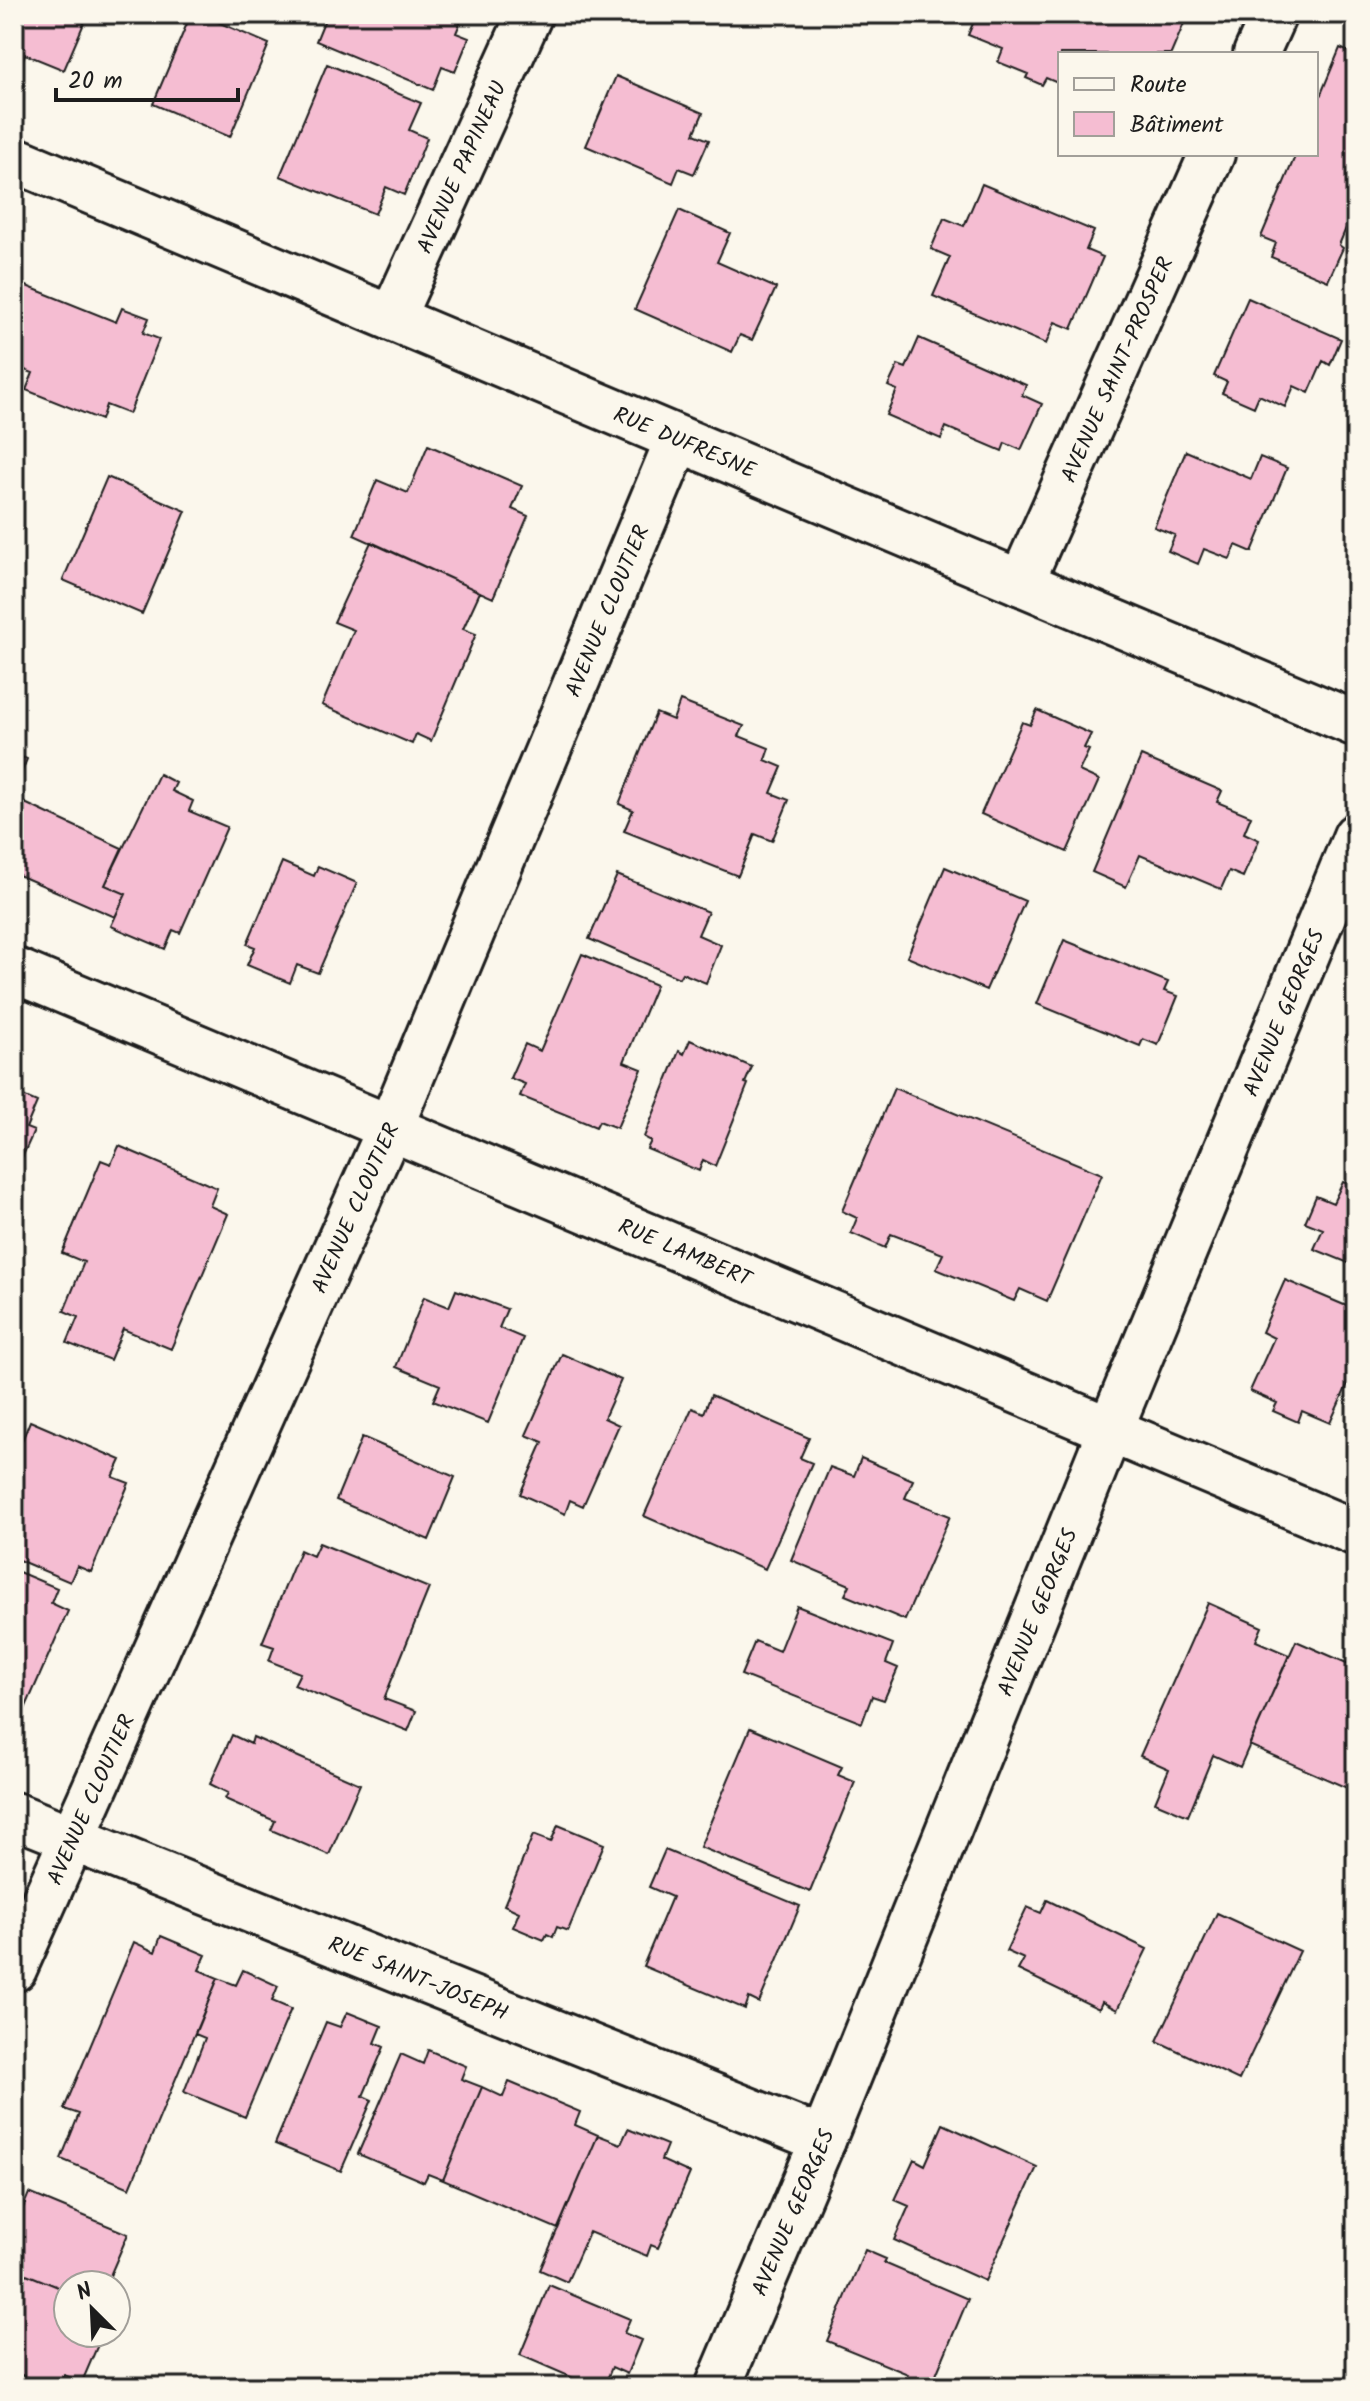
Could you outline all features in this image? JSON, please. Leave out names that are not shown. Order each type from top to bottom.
[{"type":"street","name":"AVENUE PAPINEAU","points":[[392,318],[530,14]]},
{"type":"street","points":[[1257,52],[1274,14]]},
{"type":"street","name":"AVENUE SAINT-PROSPER","points":[[1021,583],[1211,156]]},
{"type":"street","name":"RUE DUFRESNE","points":[[14,159],[1356,724]]},
{"type":"street","name":"AVENUE CLOUTIER","points":[[14,1969],[390,1128],[678,439]]},
{"type":"street","name":"AVENUE GEORGES","points":[[718,2387],[823,2140],[1110,1430],[1356,836]]},
{"type":"street","name":"RUE LAMBERT","points":[[14,970],[1356,1533]]},
{"type":"street","name":"RUE SAINT-JOSEPH","points":[[14,1815],[823,2140]]},
{"type":"building","points":[[14,14],[88,14],[64,70],[25,54],[22,61],[14,58]]},
{"type":"building","points":[[191,14],[199,14],[269,44],[230,137],[153,104]]},
{"type":"building","points":[[327,14],[464,14],[456,33],[469,38],[455,72],[442,67],[433,90],[316,41]]},
{"type":"building","points":[[977,14],[1188,14],[1172,52],[1058,52],[1058,83],[1046,78],[1042,85],[1026,78],[1028,74],[998,62],[1003,49],[968,35]]},
{"type":"building","points":[[1340,48],[1356,55],[1356,204],[1339,245],[1343,248],[1328,281],[1271,257],[1276,243],[1261,237],[1295,156],[1318,156],[1318,101]]},
{"type":"building","points":[[327,64],[421,103],[409,130],[427,138],[404,195],[386,187],[375,214],[280,176]]},
{"type":"building","points":[[616,76],[703,113],[694,134],[709,140],[694,174],[679,168],[673,183],[586,146]]},
{"type":"building","points":[[982,184],[1094,231],[1086,250],[1103,257],[1072,329],[1055,322],[1046,344],[933,296],[950,257],[931,249],[944,218],[964,226]]},
{"type":"building","points":[[679,210],[730,233],[717,262],[776,288],[752,340],[740,335],[732,352],[635,309]]},
{"type":"building","points":[[14,281],[116,322],[122,308],[149,318],[143,333],[159,339],[129,414],[106,405],[101,420],[26,390],[33,373],[14,366]]},
{"type":"building","points":[[1248,298],[1341,339],[1330,365],[1323,361],[1309,393],[1294,386],[1285,407],[1259,395],[1254,407],[1222,393],[1227,382],[1214,376]]},
{"type":"building","points":[[919,338],[1026,385],[1022,395],[1042,404],[1021,450],[1005,443],[1002,451],[946,427],[941,439],[886,415],[897,390],[888,386],[898,365],[906,368]]},
{"type":"building","points":[[428,445],[522,486],[512,509],[528,516],[493,598],[354,535],[377,480],[408,493]]},
{"type":"building","points":[[1186,451],[1251,479],[1260,457],[1287,468],[1252,552],[1236,545],[1230,559],[1204,549],[1198,564],[1168,551],[1175,535],[1154,527]]},
{"type":"building","points":[[107,477],[186,511],[142,614],[63,580]]},
{"type":"building","points":[[371,542],[480,592],[463,629],[476,634],[431,741],[416,734],[412,744],[322,705],[354,630],[334,622]]},
{"type":"building","points":[[680,701],[744,726],[739,736],[769,748],[765,760],[782,767],[771,793],[789,800],[772,841],[755,834],[738,876],[624,831],[633,810],[619,804],[656,713],[673,720]]},
{"type":"building","points":[[1037,710],[1091,734],[1084,748],[1089,750],[1079,771],[1099,780],[1067,852],[981,814],[1022,722],[1030,725]]},
{"type":"building","points":[[14,754],[27,759],[14,790]]},
{"type":"building","points":[[1141,756],[1222,791],[1217,802],[1251,816],[1244,833],[1259,840],[1243,877],[1229,871],[1221,889],[1140,855],[1126,887],[1092,872]]},
{"type":"building","points":[[159,774],[176,783],[172,791],[193,801],[189,811],[227,827],[180,933],[173,930],[165,949],[111,926],[126,894],[105,885]]},
{"type":"building","points":[[14,798],[122,848],[105,885],[126,894],[115,917],[14,873]]},
{"type":"building","points":[[282,862],[314,876],[318,866],[357,883],[318,973],[297,965],[290,983],[247,965],[255,947],[247,944]]},
{"type":"building","points":[[945,867],[1025,901],[986,990],[907,957]]},
{"type":"building","points":[[617,875],[708,912],[698,935],[721,945],[706,983],[682,973],[679,978],[589,939]]},
{"type":"building","points":[[1064,940],[1168,982],[1164,991],[1178,996],[1158,1045],[1143,1039],[1140,1046],[1037,1004]]},
{"type":"building","points":[[582,954],[656,985],[624,1062],[642,1069],[617,1128],[599,1121],[596,1127],[520,1096],[525,1084],[510,1078],[525,1044],[540,1051]]},
{"type":"building","points":[[690,1040],[752,1067],[715,1166],[703,1160],[699,1171],[647,1149],[651,1141],[644,1137],[679,1051],[684,1054]]},
{"type":"building","points":[[894,1088],[1102,1174],[1047,1301],[1020,1289],[1014,1301],[936,1269],[943,1254],[891,1234],[885,1248],[851,1233],[857,1218],[842,1211]]},
{"type":"building","points":[[14,1092],[37,1102],[26,1128],[34,1131],[14,1175]]},
{"type":"building","points":[[119,1146],[217,1188],[210,1206],[228,1214],[171,1349],[123,1329],[110,1360],[67,1343],[78,1317],[64,1311],[84,1262],[62,1253],[101,1160],[111,1164]]},
{"type":"building","points":[[1343,1182],[1356,1187],[1356,1266],[1314,1249],[1323,1229],[1305,1222],[1316,1196],[1333,1203]]},
{"type":"building","points":[[1285,1280],[1356,1310],[1356,1366],[1330,1423],[1302,1411],[1298,1422],[1273,1411],[1277,1403],[1250,1391],[1274,1338],[1262,1332]]},
{"type":"building","points":[[456,1290],[507,1309],[499,1328],[523,1338],[488,1423],[433,1401],[440,1385],[396,1367],[424,1297],[449,1307]]},
{"type":"building","points":[[562,1354],[621,1380],[604,1418],[619,1425],[583,1506],[570,1500],[565,1514],[520,1494],[543,1442],[526,1435]]},
{"type":"building","points":[[711,1395],[809,1438],[800,1458],[812,1463],[765,1569],[644,1516],[692,1408],[704,1413]]},
{"type":"building","points":[[30,1421],[121,1460],[113,1477],[129,1483],[91,1572],[77,1566],[70,1582],[14,1558],[14,1460]]},
{"type":"building","points":[[362,1437],[455,1477],[429,1540],[336,1500]]},
{"type":"building","points":[[861,1458],[913,1480],[905,1498],[950,1516],[905,1620],[845,1595],[850,1585],[791,1560],[830,1467],[854,1476]]},
{"type":"building","points":[[319,1543],[429,1588],[384,1699],[416,1711],[408,1731],[294,1685],[300,1673],[269,1661],[274,1647],[262,1643],[300,1550],[313,1556]]},
{"type":"building","points":[[14,1570],[57,1588],[51,1603],[68,1611],[25,1709],[14,1705]]},
{"type":"building","points":[[1208,1603],[1262,1627],[1256,1641],[1289,1655],[1240,1767],[1213,1755],[1188,1816],[1155,1802],[1169,1769],[1140,1756]]},
{"type":"building","points":[[797,1606],[893,1644],[886,1663],[898,1668],[884,1700],[872,1696],[862,1723],[741,1675],[755,1641],[779,1651]]},
{"type":"building","points":[[1296,1641],[1356,1667],[1354,1791],[1249,1745]]},
{"type":"building","points":[[750,1728],[842,1767],[838,1775],[855,1782],[810,1892],[700,1847]]},
{"type":"building","points":[[232,1735],[251,1744],[253,1737],[360,1784],[329,1855],[271,1830],[275,1821],[225,1799],[228,1793],[210,1784]]},
{"type":"building","points":[[558,1825],[604,1844],[568,1931],[557,1927],[553,1937],[547,1934],[544,1940],[513,1927],[519,1912],[504,1905],[533,1835],[551,1842]]},
{"type":"building","points":[[665,1850],[800,1906],[759,2003],[749,1998],[745,2009],[643,1966],[672,1897],[649,1887]]},
{"type":"building","points":[[1047,1900],[1147,1949],[1117,2010],[1102,2002],[1099,2009],[1018,1970],[1024,1959],[1006,1951],[1027,1907],[1041,1913]]},
{"type":"building","points":[[1217,1913],[1300,1951],[1239,2080],[1157,2041]]},
{"type":"building","points":[[161,1936],[206,1955],[199,1970],[218,1978],[130,2188],[61,2159],[79,2114],[64,2109],[134,1942],[155,1952]]},
{"type":"building","points":[[243,1970],[278,1986],[272,2001],[291,2009],[245,2117],[184,2092],[205,2038],[195,2034],[218,1978],[236,1985]]},
{"type":"building","points":[[347,2012],[382,2026],[375,2043],[384,2047],[363,2096],[372,2100],[341,2171],[275,2144],[326,2022],[340,2027]]},
{"type":"building","points":[[428,2050],[466,2066],[461,2079],[482,2087],[443,2180],[428,2174],[424,2182],[358,2154],[401,2054],[423,2064]]},
{"type":"building","points":[[509,2082],[580,2112],[575,2125],[598,2135],[558,2229],[443,2180],[482,2087],[503,2097]]},
{"type":"building","points":[[943,2124],[1037,2167],[985,2281],[894,2240],[909,2206],[895,2200],[914,2159],[925,2165]]},
{"type":"building","points":[[628,2129],[667,2145],[661,2160],[690,2173],[658,2248],[651,2245],[647,2256],[589,2232],[567,2282],[540,2270],[598,2135],[621,2144]]},
{"type":"building","points":[[29,2193],[128,2234],[113,2269],[52,2269],[52,2284],[14,2269],[14,2210],[21,2213]]},
{"type":"building","points":[[865,2250],[886,2259],[884,2263],[968,2299],[931,2387],[903,2387],[908,2374],[827,2341]]},
{"type":"building","points":[[14,2269],[52,2284],[52,2349],[96,2349],[82,2382],[64,2375],[59,2387],[51,2387],[14,2372]]},
{"type":"building","points":[[549,2285],[630,2319],[624,2333],[641,2340],[627,2374],[612,2367],[604,2387],[594,2387],[520,2355]]}]
